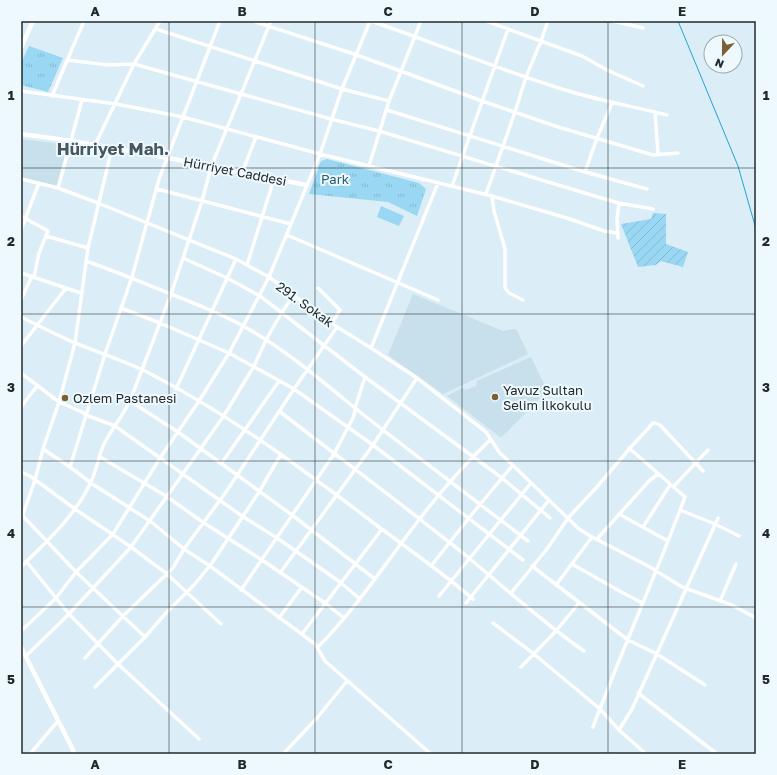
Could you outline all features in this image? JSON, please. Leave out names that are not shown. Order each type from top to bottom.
[{"type":"street","points":[[21,48],[33,21]]},
{"type":"street","points":[[52,96],[84,21]]},
{"type":"street","points":[[95,145],[134,64],[160,21]]},
{"type":"street","points":[[70,467],[105,354],[132,277],[157,189],[220,21]]},
{"type":"street","points":[[253,21],[357,55],[555,126],[653,154],[678,153]]},
{"type":"street","points":[[21,566],[47,541],[75,509],[90,483],[104,446],[130,401],[171,294],[202,201],[211,167],[270,21]]},
{"type":"street","points":[[21,631],[56,598],[76,572],[113,534],[160,458],[199,401],[229,353],[269,278],[320,154],[342,89],[371,21],[494,66],[572,92],[612,103],[667,115]]},
{"type":"street","points":[[369,166],[389,101],[421,21]]},
{"type":"street","points":[[486,21],[582,56],[607,70],[643,86]]},
{"type":"street","points":[[486,194],[526,77],[548,21]]},
{"type":"street","points":[[613,21],[643,28]]},
{"type":"street","points":[[156,29],[342,89],[389,101]]},
{"type":"street","points":[[452,186],[508,29]]},
{"type":"street","points":[[67,60],[108,65],[134,64],[379,131],[619,202],[653,209]]},
{"type":"street","points":[[21,91],[116,104],[183,117],[320,154],[486,194],[570,219],[604,231],[617,232]]},
{"type":"street","points":[[58,188],[82,100]]},
{"type":"street","points":[[585,172],[597,138],[612,103]]},
{"type":"street","points":[[387,110],[585,172],[647,189]]},
{"type":"street","points":[[655,112],[658,154]]},
{"type":"street","name":"Hürriyet Caddesi","points":[[21,134],[168,158],[307,186]]},
{"type":"street","points":[[242,173],[256,137]]},
{"type":"street","points":[[112,148],[88,248],[75,343],[59,402],[22,518],[47,541],[76,572],[145,637]]},
{"type":"street","name":"291. Sokak","points":[[21,179],[58,188],[148,222],[236,259],[269,278],[337,327],[417,378],[486,432],[499,452],[579,529],[686,589],[732,605],[756,618]]},
{"type":"street","points":[[247,265],[274,179]]},
{"type":"street","points":[[21,230],[40,183]]},
{"type":"street","points":[[371,348],[438,183]]},
{"type":"street","points":[[157,189],[291,224]]},
{"type":"street","points":[[492,196],[494,211],[505,249],[505,288],[509,293],[523,300]]},
{"type":"street","points":[[618,238],[617,220],[619,202]]},
{"type":"street","points":[[21,216],[48,231],[39,253],[33,277],[21,300]]},
{"type":"street","points":[[287,235],[438,300]]},
{"type":"street","points":[[46,236],[88,248]]},
{"type":"street","points":[[183,258],[227,278],[260,296],[365,377],[502,478],[550,518]]},
{"type":"street","points":[[176,388],[236,259]]},
{"type":"street","points":[[86,261],[132,277],[212,310],[266,340],[308,369],[354,408],[528,541]]},
{"type":"street","points":[[21,273],[81,293]]},
{"type":"street","points":[[21,346],[66,288]]},
{"type":"street","points":[[318,288],[340,310],[332,323]]},
{"type":"street","points":[[24,655],[69,614],[131,547],[223,416],[254,366],[266,340],[293,296]]},
{"type":"street","points":[[121,308],[229,353],[294,389],[373,445],[524,560]]},
{"type":"street","points":[[21,317],[75,343],[142,370],[199,401],[281,454],[452,581],[472,598]]},
{"type":"street","points":[[84,658],[123,616],[173,568],[184,549],[237,476],[279,411],[337,327]]},
{"type":"street","points":[[21,373],[59,402],[86,415],[115,426],[242,516],[277,538],[340,582],[360,599]]},
{"type":"street","points":[[241,590],[334,454],[354,416],[354,408],[365,377]]},
{"type":"street","points":[[280,573],[297,552],[336,494],[373,445],[382,429],[417,378]]},
{"type":"street","points":[[222,464],[279,381]]},
{"type":"street","points":[[21,407],[37,386]]},
{"type":"street","points":[[130,401],[178,432],[292,515],[375,579]]},
{"type":"street","points":[[279,411],[512,593],[556,632],[584,651]]},
{"type":"street","points":[[512,593],[547,549],[568,518],[596,488],[629,448],[655,423],[660,425],[704,471]]},
{"type":"street","points":[[317,648],[360,599],[419,519],[438,496],[473,456],[491,439]]},
{"type":"street","points":[[593,727],[685,498],[629,448]]},
{"type":"street","points":[[43,449],[70,467],[90,483],[150,521],[184,549],[210,566],[315,644],[325,661],[431,754]]},
{"type":"street","points":[[643,527],[671,486],[708,450]]},
{"type":"street","points":[[95,687],[145,637],[210,566],[259,492],[281,454]]},
{"type":"street","points":[[100,457],[166,496],[204,523],[302,587],[344,618]]},
{"type":"street","points":[[431,566],[468,518],[513,465]]},
{"type":"street","points":[[21,472],[30,476],[167,574],[221,624]]},
{"type":"street","points":[[597,539],[649,481],[658,474]]},
{"type":"street","points":[[439,596],[531,483]]},
{"type":"street","points":[[466,603],[472,598],[488,574],[549,500]]},
{"type":"street","points":[[680,510],[716,524],[739,536]]},
{"type":"street","points":[[619,514],[668,541]]},
{"type":"street","points":[[619,730],[632,709],[718,518]]},
{"type":"street","points":[[302,634],[340,582],[382,529]]},
{"type":"street","points":[[556,585],[592,537]]},
{"type":"street","points":[[26,561],[69,614],[118,664],[199,740]]},
{"type":"street","points":[[572,564],[643,603]]},
{"type":"street","points":[[720,601],[736,564]]},
{"type":"street","points":[[532,566],[628,640],[657,654],[705,684]]},
{"type":"street","points":[[279,618],[302,587]]},
{"type":"street","points":[[521,668],[556,632],[579,603]]},
{"type":"street","points":[[493,623],[534,654],[600,709],[619,730],[646,754]]},
{"type":"street","points":[[21,647],[75,754]]},
{"type":"street","points":[[283,754],[347,681]]},
{"type":"street","points":[[638,693],[717,754]]},
{"type":"street","points":[[30,754],[58,721]]},
{"type":"shaded area","points":[[21,139],[69,145],[58,186],[21,177]]},
{"type":"shaded area","points":[[413,294],[503,331],[513,329],[517,330],[528,354],[443,394],[388,355]]},
{"type":"shaded area","name":"Yavuz Sultan Selim İlkokulu","points":[[531,357],[546,388],[540,398],[503,436],[500,437],[447,396],[462,388],[466,390],[476,386],[477,381]]},
{"type":"green space","points":[[29,46],[63,58],[48,92],[21,85],[21,63]]},
{"type":"green space","name":"Park","points":[[327,159],[419,183],[426,189],[417,216],[388,202],[309,194],[321,161]]},
{"type":"green space","points":[[381,206],[404,216],[399,226],[377,217]]},
{"type":"green space","points":[[653,213],[666,214],[666,244],[688,252],[683,267],[661,261],[656,265],[638,267],[621,224],[651,219]]},
{"type":"waterway","points":[[678,21],[738,166],[756,229]]},
{"type":"place","name":"Yavuz Sultan Selim İlkokulu","points":[[495,397]]},
{"type":"place","name":"Ozlem Pastanesi","points":[[65,398]]},
{"type":"district","name":"Hürriyet Mah.","points":[[113,148]]}]
